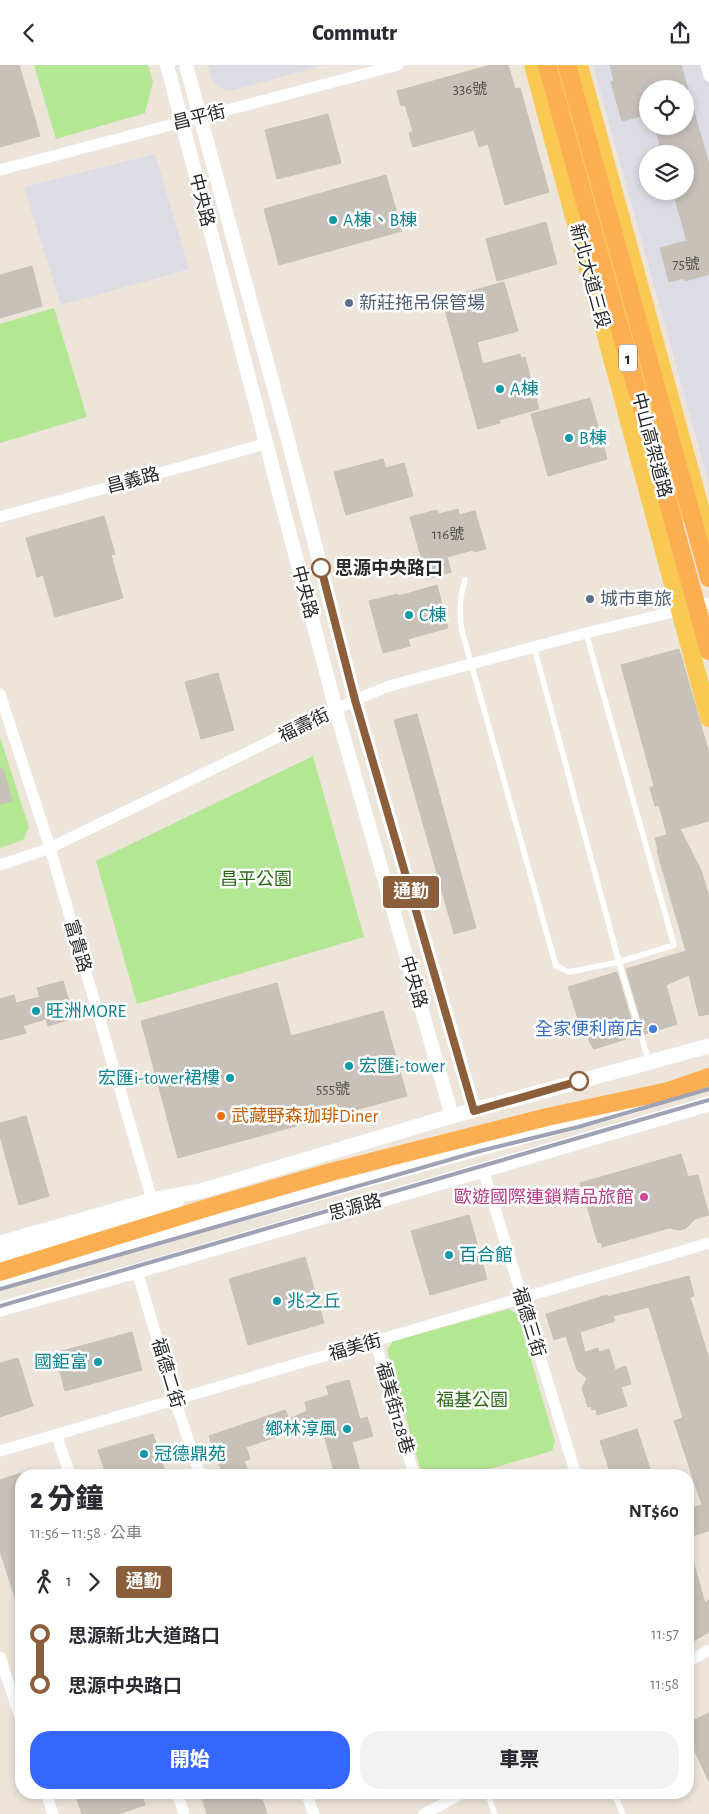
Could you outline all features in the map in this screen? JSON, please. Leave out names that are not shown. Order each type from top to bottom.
[{"type":"highway","name":"中山高架道路","points":[[547,65],[709,651]]},
{"type":"highway","name":"中山高架道路","points":[[567,65],[709,578]]},
{"type":"highway","points":[[0,1272],[331,1171],[547,1117],[668,1091],[709,1077]]},
{"type":"main road","name":"新北大道三段","points":[[533,65],[709,718]]},
{"type":"main road","name":"新北大道三段","points":[[557,65],[708,608]]},
{"type":"main road","name":"1","points":[[579,65],[709,540]]},
{"type":"main road","points":[[0,1243],[152,1200],[202,1191],[452,1117],[709,1046]]},
{"type":"main road","name":"思源路","points":[[0,1281],[709,1086]]},
{"type":"main road","name":"思源路","points":[[0,1309],[137,1271],[709,1104]]},
{"type":"main road","points":[[0,1257],[150,1213],[202,1191]]},
{"type":"street","name":"中央路","points":[[167,65],[336,710],[452,1117]]},
{"type":"street","name":"中央路","points":[[186,65],[287,436],[355,700],[474,1111]]},
{"type":"street","name":"昌平街","points":[[0,170],[398,65]]},
{"type":"street","points":[[706,65],[709,76]]},
{"type":"street","name":"昌義路","points":[[0,517],[265,444]]},
{"type":"street","name":"福壽街","points":[[0,865],[50,848],[355,700],[388,686],[680,609],[708,608]]},
{"type":"street","name":"富貴路","points":[[0,693],[50,848],[152,1200]]},
{"type":"street","name":"福德三街","points":[[483,1169],[574,1469]]},
{"type":"street","name":"福美街","points":[[0,1451],[522,1298],[708,1247]]},
{"type":"street","name":"福德二街","points":[[137,1271],[175,1400],[198,1469]]},
{"type":"street","name":"福美街128巷","points":[[375,1341],[412,1469]]},
{"type":"street","points":[[56,1435],[68,1469]]},
{"type":"street","points":[[694,1659],[709,1650]]},
{"type":"street","points":[[0,1657],[15,1702]]},
{"type":"street","points":[[48,1799],[53,1814]]},
{"type":"street","points":[[178,1799],[184,1814]]},
{"type":"street","points":[[308,1799],[314,1814]]},
{"type":"street","points":[[424,1814],[452,1799]]},
{"type":"lane","points":[[465,580],[460,595],[459,610],[462,631],[556,965],[569,972],[619,962],[674,945],[586,633]]},
{"type":"lane","points":[[534,647],[648,1062]]},
{"type":"lane","points":[[490,1799],[496,1814]]},
{"type":"lane","points":[[617,1799],[623,1814]]},
{"type":"shaded area","points":[[208,65],[324,65],[231,91],[220,88],[213,82]]},
{"type":"shaded area","points":[[593,65],[709,65],[709,484]]},
{"type":"shaded area","points":[[155,154],[189,269],[61,305],[24,187]]},
{"type":"green space","points":[[34,65],[148,65],[153,82],[145,113],[56,139]]},
{"type":"green space","points":[[54,308],[87,417],[0,443],[0,324]]},
{"type":"green space","points":[[0,737],[29,827],[23,840],[0,848]]},
{"type":"green space","name":"昌平公園","points":[[313,756],[364,937],[137,1004],[96,861]]},
{"type":"green space","name":"福基公園","points":[[509,1309],[518,1315],[555,1442],[552,1451],[489,1469],[420,1469],[387,1350],[393,1341]]},
{"type":"building","points":[[0,65],[19,65],[40,136],[0,147]]},
{"type":"building","points":[[491,65],[508,65],[515,89],[520,88],[549,192],[505,205],[488,144],[479,147],[474,130],[413,147],[409,133],[413,131],[405,105],[401,106],[397,91]]},
{"type":"building","points":[[610,65],[681,65],[685,80],[639,80],[639,116],[622,121],[611,82],[614,81]]},
{"type":"building","points":[[694,112],[709,164],[709,274],[685,281],[684,278],[669,282],[660,248],[687,241],[676,200],[694,200],[694,145],[660,145],[657,135],[694,135]]},
{"type":"building","points":[[328,114],[341,163],[277,179],[265,130]]},
{"type":"building","name":"A棟、B棟","points":[[386,175],[402,231],[279,265],[264,209]]},
{"type":"building","points":[[546,222],[557,264],[497,281],[486,239]]},
{"type":"building","points":[[32,266],[42,306],[0,318],[0,275]]},
{"type":"building","points":[[504,282],[518,331],[477,342],[483,364],[520,354],[521,358],[525,357],[539,409],[499,420],[500,423],[478,429],[442,299]]},
{"type":"building","name":"B棟","points":[[590,398],[607,459],[548,476],[531,414]]},
{"type":"building","points":[[383,459],[386,468],[404,463],[413,496],[346,515],[334,472]]},
{"type":"building","points":[[458,509],[459,515],[475,511],[486,549],[474,552],[473,550],[447,557],[451,572],[427,579],[410,517],[437,510],[439,514]]},
{"type":"building","points":[[104,516],[115,554],[111,555],[123,598],[55,617],[43,575],[37,577],[26,538]]},
{"type":"building","name":"C棟","points":[[437,585],[448,628],[408,639],[410,646],[383,653],[369,601],[398,594],[399,596]]},
{"type":"building","points":[[679,649],[709,753],[709,821],[680,829],[701,870],[709,897],[709,1014],[699,1016],[689,975],[666,985],[677,1024],[645,1034],[626,969],[686,951],[657,851],[655,838],[667,835],[659,805],[655,806],[650,788],[654,786],[621,665]]},
{"type":"building","points":[[218,673],[234,730],[201,739],[185,682]]},
{"type":"building","points":[[417,714],[476,928],[454,934],[394,720]]},
{"type":"building","points":[[3,768],[12,801],[0,804],[0,769]]},
{"type":"building","points":[[617,972],[636,1036],[594,1049],[585,1027],[581,1028],[568,987]]},
{"type":"building","name":"旺洲MORE","points":[[63,981],[74,1018],[48,1026],[46,1019],[23,1026],[26,1033],[0,1040],[0,999],[14,995],[16,1003],[40,997],[37,988]]},
{"type":"building","name":"宏匯i-tower裙樓","points":[[277,983],[291,1036],[383,1011],[407,1096],[178,1158],[141,1021]]},
{"type":"building","points":[[26,1116],[49,1196],[19,1205],[0,1136],[0,1123]]},
{"type":"building","name":"歐遊國際連鎖精品旅館","points":[[681,1154],[688,1177],[698,1175],[709,1215],[695,1219],[686,1228],[680,1230],[669,1228],[602,1247],[601,1242],[598,1243],[580,1183]]},
{"type":"building","name":"百合館","points":[[469,1215],[487,1279],[430,1295],[411,1231]]},
{"type":"building","name":"兆之丘","points":[[305,1257],[324,1323],[248,1345],[229,1279]]},
{"type":"building","points":[[689,1276],[694,1296],[690,1297],[709,1359],[709,1531],[694,1535],[694,1507],[702,1505],[694,1481],[694,1469],[690,1469],[674,1421],[683,1418],[649,1307],[613,1316],[615,1321],[580,1332],[585,1352],[598,1348],[599,1352],[609,1349],[615,1370],[626,1366],[631,1384],[621,1387],[627,1406],[597,1415],[596,1409],[592,1410],[591,1406],[588,1407],[582,1388],[587,1378],[577,1370],[566,1336],[554,1340],[546,1314],[607,1295],[607,1297]]},
{"type":"building","name":"國鉅富","points":[[132,1332],[142,1370],[65,1391],[55,1353]]},
{"type":"building","points":[[18,1358],[33,1406],[0,1417],[0,1363]]},
{"type":"building","points":[[349,1380],[360,1419],[367,1417],[373,1436],[352,1442],[359,1469],[333,1469],[320,1420],[292,1428],[293,1431],[246,1447],[250,1459],[244,1461],[247,1469],[221,1469],[209,1436],[285,1410],[289,1419],[307,1411],[305,1402],[329,1395],[326,1386]]},
{"type":"building","points":[[637,1429],[650,1469],[609,1469],[600,1441]]},
{"type":"building","name":"冠德鼎苑","points":[[153,1434],[164,1469],[104,1469],[98,1450]]},
{"type":"building","points":[[15,1475],[15,1598],[0,1551],[0,1480]]},
{"type":"building","points":[[694,1564],[705,1603],[709,1600],[709,1632],[694,1641]]},
{"type":"building","points":[[709,1713],[709,1782],[694,1749],[694,1720]]},
{"type":"building","points":[[77,1799],[143,1799],[145,1805],[118,1814],[82,1814]]},
{"type":"building","points":[[202,1799],[262,1799],[267,1814],[207,1814]]},
{"type":"railway","points":[[0,1289],[480,1151],[578,1127],[709,1089]]},
{"type":"railway","points":[[0,1306],[709,1100]]},
{"type":"bus line","name":"通勤","points":[[321,568],[355,700],[474,1111],[579,1081]]},
{"type":"place","name":"A棟、B棟","points":[[333,220]]},
{"type":"place","name":"新莊拖吊保管場","points":[[349,303]]},
{"type":"place","name":"A棟","points":[[500,389]]},
{"type":"place","name":"B棟","points":[[569,438]]},
{"type":"place","name":"思源中央路口","points":[[321,568]]},
{"type":"place","name":"城市車旅","points":[[590,599]]},
{"type":"place","name":"C棟","points":[[409,615]]},
{"type":"place","name":"旺洲MORE","points":[[36,1011]]},
{"type":"place","name":"全家便利商店","points":[[653,1029]]},
{"type":"place","name":"宏匯i-tower","points":[[349,1066]]},
{"type":"place","name":"宏匯i-tower裙樓","points":[[230,1078]]},
{"type":"place","name":"武藏野森珈琲Diner","points":[[221,1116]]},
{"type":"place","name":"歐遊國際連鎖精品旅館","points":[[644,1197]]},
{"type":"place","name":"百合館","points":[[449,1255]]},
{"type":"place","name":"兆之丘","points":[[277,1301]]},
{"type":"place","name":"國鉅富","points":[[98,1362]]},
{"type":"place","name":"鄉林淳風","points":[[347,1429]]},
{"type":"place","name":"冠德鼎苑","points":[[144,1454]]}]
